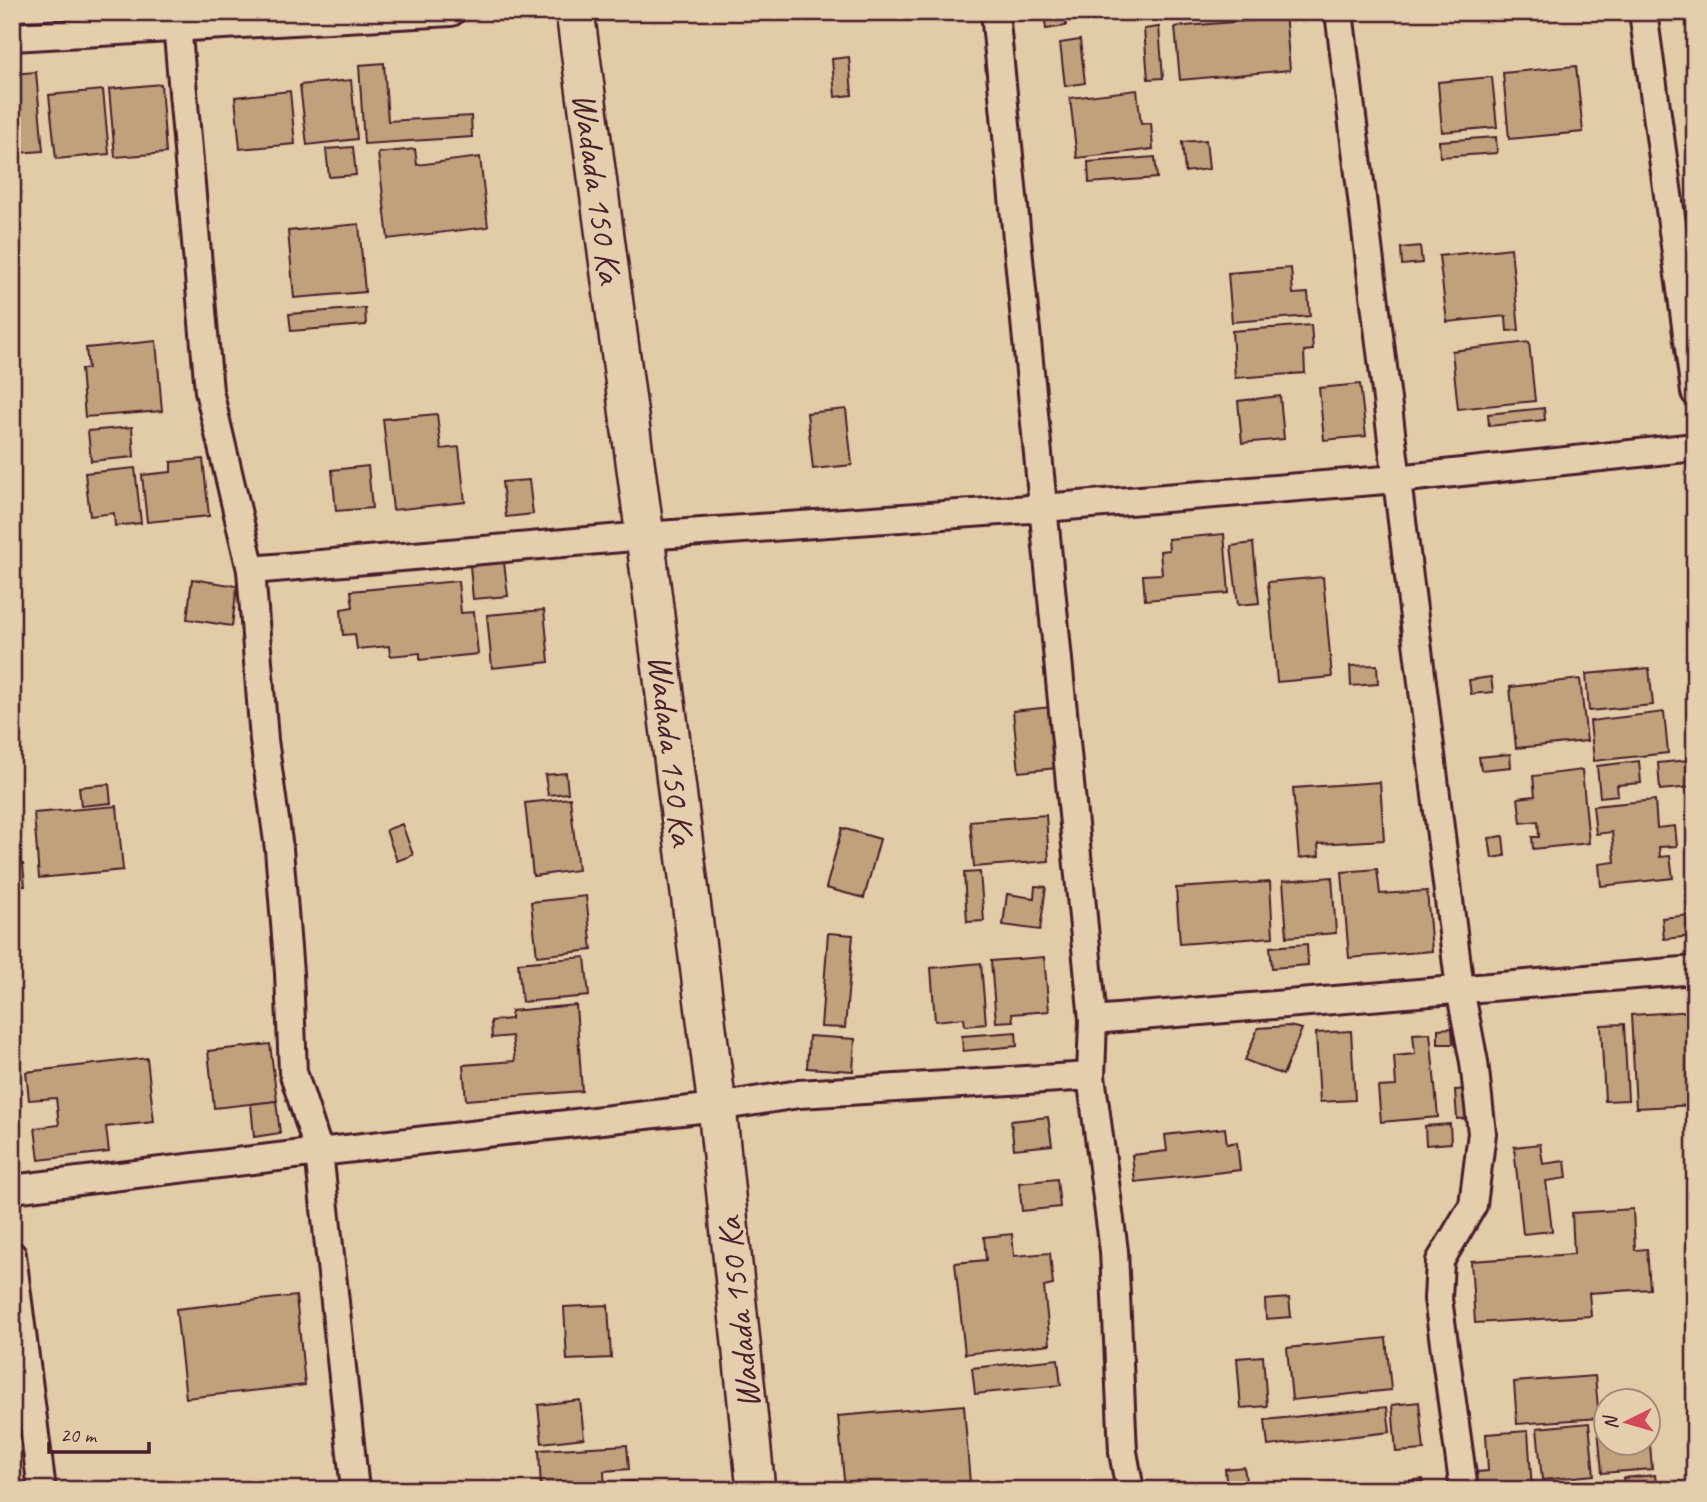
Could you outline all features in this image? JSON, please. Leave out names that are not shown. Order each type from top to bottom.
[{"type":"street","points":[[12,37],[177,20],[451,12]]},
{"type":"street","name":"Wadada 150 Ka","points":[[575,12],[717,1107],[756,1490]]},
{"type":"street","points":[[995,12],[1093,1020],[1091,1076],[1114,1251],[1123,1452],[1130,1490]]},
{"type":"street","points":[[1339,12],[1460,989],[1474,1062],[1482,1133],[1473,1205],[1440,1261],[1438,1299],[1464,1490]]},
{"type":"street","points":[[1643,12],[1695,391]]},
{"type":"street","points":[[177,20],[209,391],[251,570],[264,740],[279,849],[289,973],[293,1072],[319,1152],[355,1490]]},
{"type":"street","points":[[251,570],[1397,480],[1695,447]]},
{"type":"street","points":[[1093,1020],[1695,970]]},
{"type":"street","points":[[12,1189],[717,1107],[799,1094],[1091,1076]]},
{"type":"street","points":[[12,1255],[42,1490]]},
{"type":"building","points":[[1065,12],[1066,26],[1046,29],[1044,13]]},
{"type":"building","points":[[1255,12],[1285,12],[1290,70],[1180,80],[1175,27],[1256,20]]},
{"type":"building","points":[[1159,27],[1163,78],[1148,79],[1144,29]]},
{"type":"building","points":[[1080,40],[1085,83],[1065,86],[1060,43]]},
{"type":"building","points":[[849,57],[852,95],[835,97],[832,59]]},
{"type":"building","points":[[384,63],[388,121],[471,116],[472,137],[364,144],[359,65]]},
{"type":"building","points":[[1576,66],[1583,132],[1509,139],[1503,73]]},
{"type":"building","points":[[36,72],[43,151],[17,153],[12,108],[12,74]]},
{"type":"building","points":[[1492,77],[1497,127],[1442,132],[1438,82]]},
{"type":"building","points":[[351,80],[357,139],[307,145],[300,85]]},
{"type":"building","points":[[161,84],[166,153],[115,157],[109,89]]},
{"type":"building","points":[[103,90],[109,154],[56,159],[49,95]]},
{"type":"building","points":[[1137,90],[1141,124],[1151,123],[1153,149],[1077,158],[1070,98]]},
{"type":"building","points":[[290,91],[295,144],[240,149],[235,97]]},
{"type":"building","points":[[1496,137],[1497,153],[1440,157],[1439,141]]},
{"type":"building","points":[[1206,140],[1209,169],[1185,172],[1182,142]]},
{"type":"building","points":[[353,147],[356,175],[329,177],[326,149]]},
{"type":"building","points":[[415,149],[417,165],[480,157],[488,227],[388,239],[378,153]]},
{"type":"building","points":[[1155,157],[1157,178],[1089,183],[1088,162]]},
{"type":"building","points":[[359,224],[365,292],[294,298],[288,231]]},
{"type":"building","points":[[1420,246],[1422,263],[1402,265],[1401,248]]},
{"type":"building","points":[[1511,248],[1519,330],[1507,331],[1506,316],[1447,322],[1439,256]]},
{"type":"building","points":[[1291,268],[1293,294],[1308,293],[1310,316],[1232,322],[1228,273]]},
{"type":"building","points":[[365,308],[366,325],[291,331],[289,314]]},
{"type":"building","points":[[1311,325],[1313,350],[1304,351],[1305,373],[1235,378],[1232,331]]},
{"type":"building","points":[[156,341],[162,411],[85,417],[81,369],[88,369],[86,348]]},
{"type":"building","points":[[1529,342],[1535,401],[1458,409],[1452,351]]},
{"type":"building","points":[[1360,384],[1366,436],[1324,440],[1319,388]]},
{"type":"building","points":[[1280,396],[1284,439],[1242,443],[1238,401]]},
{"type":"building","points":[[1544,408],[1545,420],[1489,426],[1488,414]]},
{"type":"building","points":[[846,409],[852,465],[813,469],[807,413]]},
{"type":"building","points":[[437,414],[441,449],[459,447],[465,502],[393,510],[383,419]]},
{"type":"building","points":[[132,427],[134,457],[91,461],[88,431]]},
{"type":"building","points":[[203,459],[209,516],[147,522],[142,475],[171,472],[171,462]]},
{"type":"building","points":[[368,466],[372,508],[336,511],[332,470]]},
{"type":"building","points":[[135,468],[141,523],[115,526],[114,513],[90,516],[85,473]]},
{"type":"building","points":[[529,480],[533,514],[506,517],[502,482]]},
{"type":"building","points":[[1224,534],[1229,593],[1145,600],[1143,575],[1162,574],[1160,551],[1169,550],[1168,539]]},
{"type":"building","points":[[1253,543],[1259,603],[1238,605],[1231,546]]},
{"type":"building","points":[[504,562],[508,596],[473,599],[470,566]]},
{"type":"building","points":[[1323,577],[1332,677],[1277,682],[1268,582]]},
{"type":"building","points":[[192,579],[237,586],[232,626],[187,619]]},
{"type":"building","points":[[458,581],[461,613],[474,612],[478,654],[420,660],[420,653],[390,656],[389,646],[357,649],[355,634],[343,635],[341,609],[353,607],[351,591]]},
{"type":"building","points":[[544,610],[549,662],[492,668],[487,615]]},
{"type":"building","points":[[1377,665],[1378,684],[1351,686],[1350,666]]},
{"type":"building","points":[[1649,668],[1653,705],[1589,711],[1586,674]]},
{"type":"building","points":[[1491,677],[1493,692],[1471,694],[1469,680]]},
{"type":"building","points":[[1580,679],[1587,741],[1516,748],[1510,687]]},
{"type":"building","points":[[1051,707],[1057,768],[1019,772],[1013,711]]},
{"type":"building","points":[[1664,712],[1668,753],[1594,761],[1590,721]]},
{"type":"building","points":[[1510,754],[1511,767],[1481,770],[1479,757]]},
{"type":"building","points":[[1688,760],[1691,787],[1660,790],[1658,763]]},
{"type":"building","points":[[1639,761],[1641,783],[1617,785],[1618,795],[1600,797],[1597,766]]},
{"type":"building","points":[[1582,770],[1589,843],[1533,849],[1532,837],[1539,837],[1538,821],[1521,823],[1518,798],[1535,796],[1533,776]]},
{"type":"building","points":[[566,773],[568,793],[548,795],[545,775]]},
{"type":"building","points":[[1380,782],[1384,840],[1318,844],[1319,856],[1299,858],[1293,788]]},
{"type":"building","points":[[109,784],[111,803],[81,806],[79,787]]},
{"type":"building","points":[[570,798],[578,870],[533,876],[525,803]]},
{"type":"building","points":[[1655,800],[1657,828],[1675,826],[1677,846],[1659,847],[1660,857],[1670,856],[1673,878],[1601,886],[1599,864],[1615,862],[1612,832],[1596,834],[1593,806]]},
{"type":"building","points":[[117,806],[123,870],[39,878],[34,813]]},
{"type":"building","points":[[1046,815],[1049,861],[974,867],[970,821]]},
{"type":"building","points":[[402,824],[413,855],[397,861],[386,830]]},
{"type":"building","points":[[842,828],[880,839],[864,898],[826,888]]},
{"type":"building","points":[[1503,836],[1505,856],[1492,858],[1489,838]]},
{"type":"building","points":[[12,864],[23,864],[25,886],[12,887]]},
{"type":"building","points":[[1377,869],[1380,894],[1427,891],[1432,951],[1349,958],[1342,872]]},
{"type":"building","points":[[980,872],[984,921],[967,922],[964,873]]},
{"type":"building","points":[[1332,877],[1336,933],[1287,937],[1283,881]]},
{"type":"building","points":[[1270,882],[1273,937],[1180,944],[1176,888]]},
{"type":"building","points":[[1035,886],[1046,887],[1040,930],[1003,925],[1007,894],[1034,898]]},
{"type":"building","points":[[586,896],[592,950],[537,956],[531,902]]},
{"type":"building","points":[[1690,915],[1692,936],[1664,939],[1662,918]]},
{"type":"building","points":[[828,933],[853,935],[845,1028],[821,1027]]},
{"type":"building","points":[[1307,944],[1308,965],[1272,968],[1270,947]]},
{"type":"building","points":[[585,957],[589,996],[522,1002],[518,963]]},
{"type":"building","points":[[1044,957],[1049,1011],[1012,1014],[1013,1021],[996,1022],[991,961]]},
{"type":"building","points":[[981,963],[986,1024],[965,1026],[964,1018],[935,1021],[931,968]]},
{"type":"building","points":[[576,1005],[582,1091],[466,1100],[463,1065],[515,1061],[512,1036],[492,1038],[491,1021],[511,1019],[511,1011]]},
{"type":"building","points":[[1695,1011],[1695,1105],[1636,1108],[1631,1015]]},
{"type":"building","points":[[1624,1024],[1628,1100],[1605,1101],[1601,1025]]},
{"type":"building","points":[[1289,1026],[1302,1029],[1283,1075],[1245,1060],[1258,1028]]},
{"type":"building","points":[[1452,1028],[1453,1044],[1438,1044],[1438,1029]]},
{"type":"building","points":[[1351,1031],[1355,1100],[1320,1102],[1316,1033]]},
{"type":"building","points":[[1016,1032],[1017,1046],[963,1051],[962,1036]]},
{"type":"building","points":[[1430,1033],[1438,1117],[1381,1122],[1378,1087],[1396,1086],[1394,1056],[1415,1054],[1413,1034]]},
{"type":"building","points":[[809,1036],[855,1039],[853,1071],[807,1068]]},
{"type":"building","points":[[270,1044],[277,1101],[214,1108],[208,1051]]},
{"type":"building","points":[[147,1058],[154,1122],[106,1127],[109,1152],[39,1160],[35,1128],[59,1125],[56,1098],[29,1100],[26,1072]]},
{"type":"building","points":[[1469,1089],[1471,1118],[1457,1119],[1455,1090]]},
{"type":"building","points":[[276,1101],[280,1133],[254,1137],[251,1104]]},
{"type":"building","points":[[1048,1117],[1052,1145],[1014,1149],[1011,1121]]},
{"type":"building","points":[[1450,1124],[1451,1143],[1426,1145],[1425,1126]]},
{"type":"building","points":[[1225,1128],[1227,1144],[1237,1142],[1240,1170],[1135,1182],[1132,1155],[1167,1151],[1165,1135]]},
{"type":"building","points":[[1540,1144],[1543,1164],[1565,1161],[1567,1178],[1546,1181],[1552,1231],[1523,1234],[1514,1147]]},
{"type":"building","points":[[1057,1179],[1060,1207],[1022,1211],[1019,1183]]},
{"type":"building","points":[[1633,1209],[1635,1250],[1647,1249],[1650,1289],[1589,1293],[1591,1316],[1475,1323],[1471,1261],[1574,1254],[1572,1213]]},
{"type":"building","points":[[1012,1234],[1014,1256],[1050,1253],[1053,1285],[1044,1287],[1050,1344],[965,1354],[955,1263],[986,1260],[984,1237]]},
{"type":"building","points":[[296,1296],[305,1385],[186,1398],[176,1309]]},
{"type":"building","points":[[1289,1298],[1291,1317],[1266,1319],[1265,1300]]},
{"type":"building","points":[[608,1305],[611,1358],[567,1360],[564,1307]]},
{"type":"building","points":[[1386,1338],[1391,1390],[1292,1400],[1287,1348]]},
{"type":"building","points":[[1263,1356],[1267,1406],[1241,1408],[1237,1358]]},
{"type":"building","points":[[1058,1359],[1061,1385],[975,1394],[972,1368]]},
{"type":"building","points":[[1595,1376],[1596,1386],[1592,1386],[1592,1419],[1517,1424],[1514,1382]]},
{"type":"building","points":[[580,1400],[584,1438],[542,1443],[538,1405]]},
{"type":"building","points":[[1419,1402],[1424,1450],[1396,1452],[1392,1405]]},
{"type":"building","points":[[964,1405],[970,1484],[908,1490],[845,1490],[838,1416]]},
{"type":"building","points":[[1387,1407],[1390,1432],[1268,1446],[1265,1420]]},
{"type":"building","points":[[1589,1423],[1594,1475],[1542,1480],[1537,1428]]},
{"type":"building","points":[[1528,1431],[1532,1490],[1478,1490],[1477,1472],[1488,1471],[1486,1434]]},
{"type":"building","points":[[627,1445],[629,1469],[604,1471],[605,1490],[541,1490],[539,1450]]},
{"type":"building","points":[[1600,1456],[1651,1456],[1652,1469],[1602,1473]]},
{"type":"building","points":[[1244,1467],[1247,1487],[1227,1490],[1225,1469]]},
{"type":"building","points":[[1655,1475],[1657,1490],[1625,1490],[1623,1478]]},
{"type":"building","points":[[1423,1479],[1424,1490],[1330,1490]]},
{"type":"building","points":[[633,1481],[634,1490],[610,1490],[609,1484]]}]
